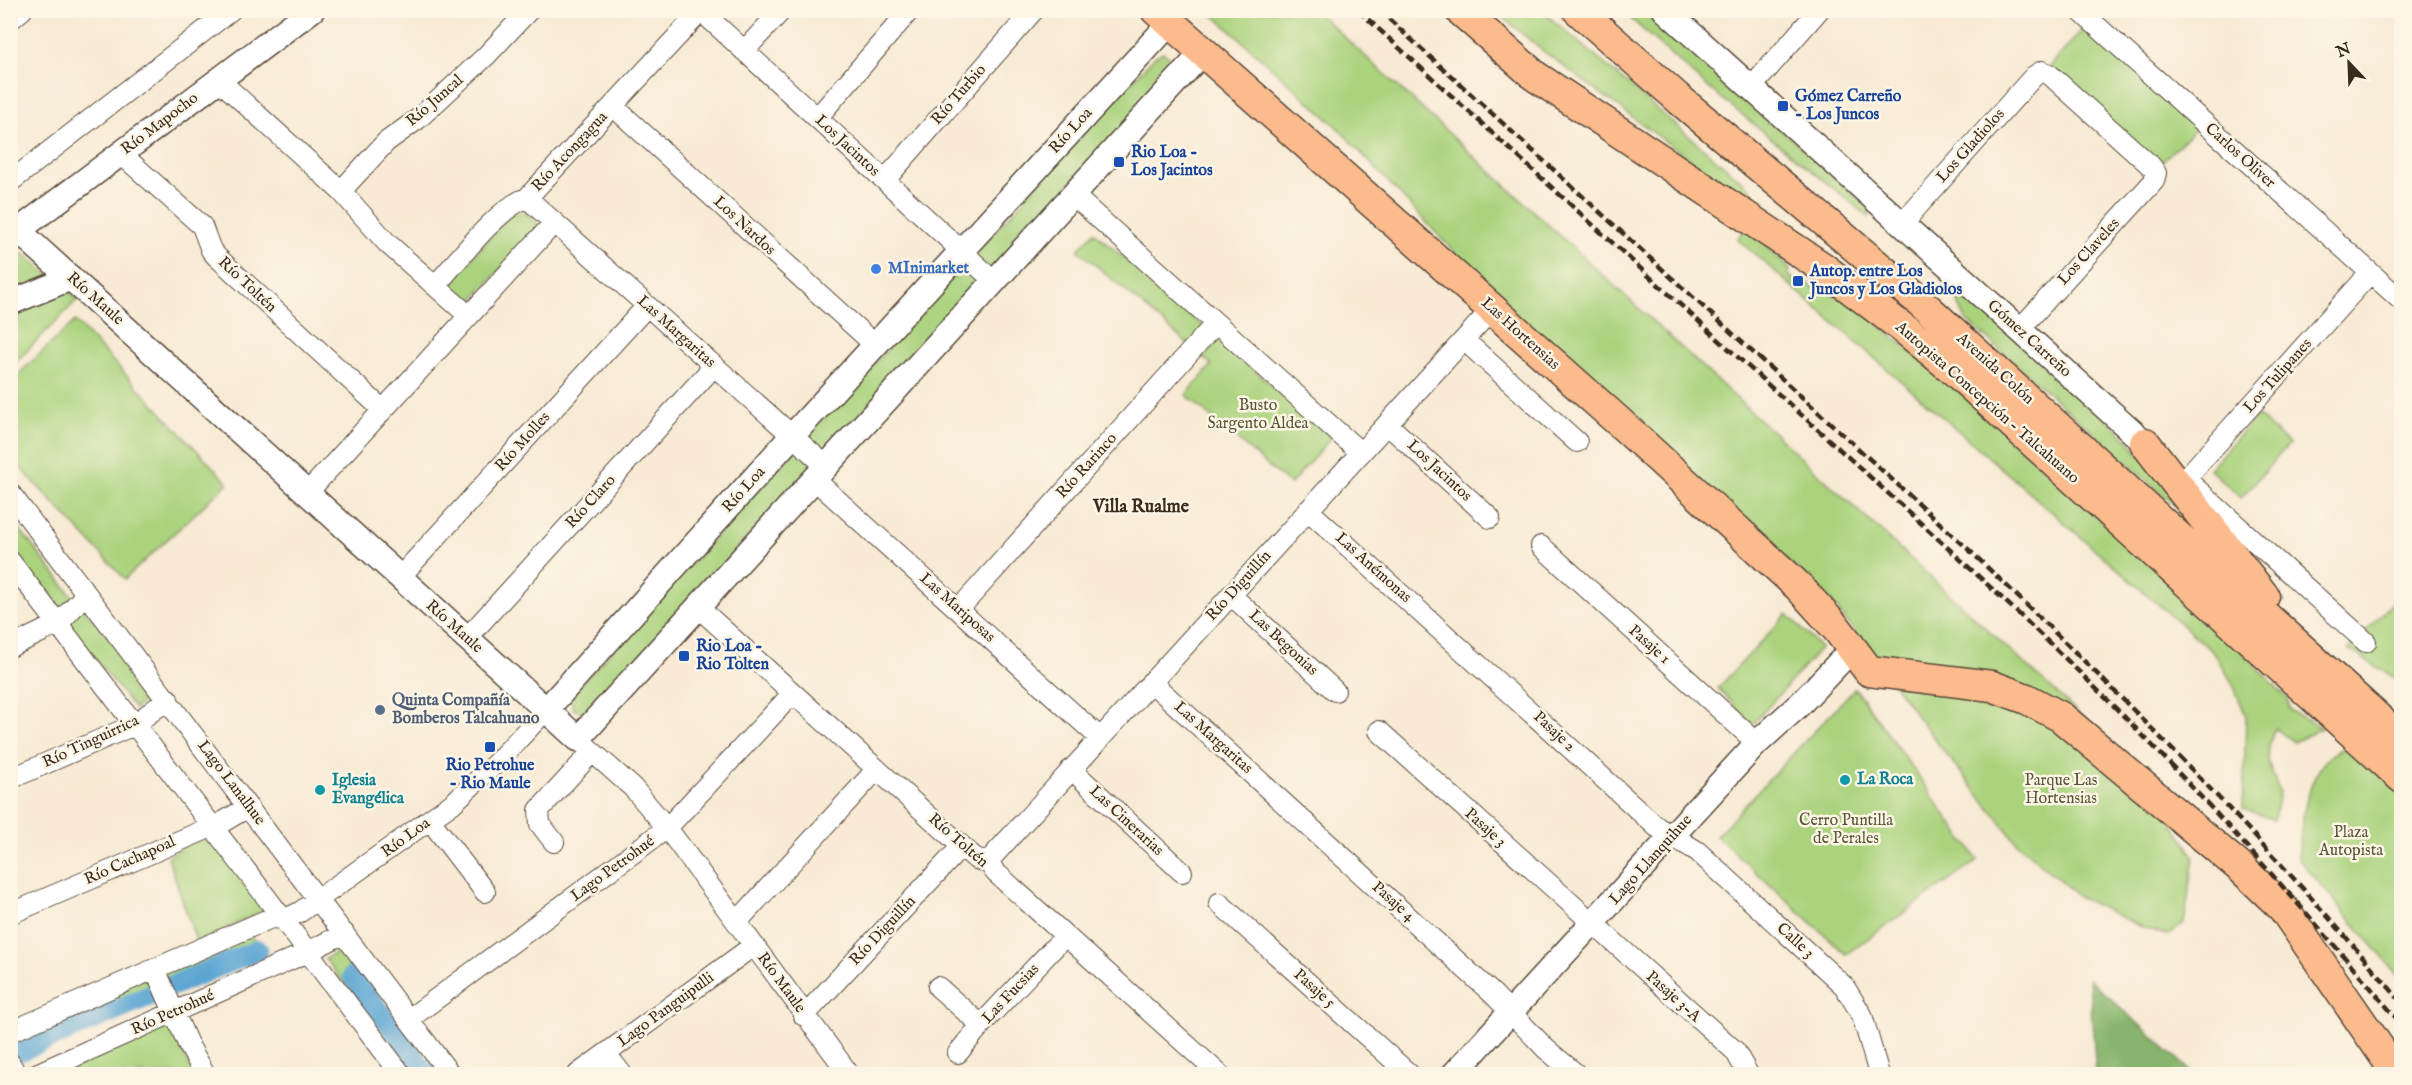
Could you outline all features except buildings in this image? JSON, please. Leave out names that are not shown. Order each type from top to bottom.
[{"type":"main road","name":"Autopista Concepción - Talcahuano","points":[[1460,10],[1534,76],[1822,267],[1908,332],[1956,372],[2402,778]]},
{"type":"main road","name":"Avenida Colón","points":[[1578,10],[1680,100],[1917,299],[2402,740]]},
{"type":"main road","name":"Las Hortensias","points":[[1163,17],[1492,309],[1798,586],[1823,612],[1860,660]]},
{"type":"main road","points":[[2145,443],[2317,664]]},
{"type":"main road","points":[[1860,660],[1992,686],[2027,699],[2061,717],[2242,869],[2283,908],[2397,1074]]},
{"type":"street","points":[[10,20],[22,10]]},
{"type":"street","points":[[10,182],[231,10]]},
{"type":"street","name":"Río Juncal","points":[[341,191],[386,142],[418,119],[486,56],[529,10]]},
{"type":"street","points":[[744,51],[782,10]]},
{"type":"street","points":[[817,118],[910,10]]},
{"type":"street","name":"Río Turbio","points":[[885,180],[1034,10]]},
{"type":"street","name":"Gómez Carreño","points":[[1665,10],[2366,642]]},
{"type":"street","points":[[1751,88],[1819,10]]},
{"type":"street","name":"Carlos Oliver","points":[[2079,10],[2402,301]]},
{"type":"street","name":"Los Jacintos","points":[[701,11],[994,281]]},
{"type":"street","name":"Río Acongagua","points":[[435,286],[504,211],[527,198],[701,11]]},
{"type":"street","name":"Río Mapocho","points":[[13,232],[308,12]]},
{"type":"street","name":"Río Loa","points":[[285,919],[320,900],[430,820],[453,803],[495,764],[962,251],[1163,17]]},
{"type":"street","points":[[554,842],[540,824],[539,810],[585,745],[698,607],[1203,52]]},
{"type":"street","name":"Los Gladiolos","points":[[1902,224],[2034,76],[2042,71],[2049,74],[2152,167],[2156,174]]},
{"type":"street","points":[[219,80],[341,191],[387,243],[469,316]]},
{"type":"street","name":"Los Nardos","points":[[613,106],[875,345]]},
{"type":"street","name":"Río Toltén","points":[[120,153],[202,226],[208,245],[217,257],[383,410]]},
{"type":"street","name":"Los Claveles","points":[[2019,330],[2154,181],[2156,174]]},
{"type":"street","points":[[1073,195],[1361,453]]},
{"type":"street","name":"Las Margaritas","points":[[527,198],[792,436],[820,473]]},
{"type":"street","points":[[308,493],[554,223]]},
{"type":"street","name":"Río Maule","points":[[13,232],[71,278],[633,788],[667,828],[849,1074]]},
{"type":"street","name":"Los Tulipanes","points":[[2186,479],[2370,273]]},
{"type":"street","points":[[10,303],[71,278]]},
{"type":"street","name":"Río Molles","points":[[400,577],[647,306]]},
{"type":"street","name":"Río Diguillín","points":[[989,864],[993,856],[1492,309]]},
{"type":"street","name":"Río Rarinco","points":[[959,609],[1215,323]]},
{"type":"street","points":[[1464,340],[1577,442]]},
{"type":"street","name":"Río Claro","points":[[467,638],[714,366]]},
{"type":"street","name":"Los Jacintos","points":[[1387,423],[1490,518]]},
{"type":"street","name":"Las Mariposas","points":[[820,473],[959,609],[1100,738]]},
{"type":"street","name":"Lago Lanalhue","points":[[10,493],[450,1074]]},
{"type":"street","name":"Las Anémonas","points":[[1308,510],[1438,626]]},
{"type":"street","name":"Pasaje 1","points":[[1541,546],[1757,743]]},
{"type":"street","points":[[10,561],[310,951],[401,1074]]},
{"type":"street","points":[[10,647],[58,624],[86,594]]},
{"type":"street","name":"Las Begonias","points":[[1231,595],[1335,691]]},
{"type":"street","name":"Río Toltén","points":[[698,607],[976,859],[989,864],[994,872],[1219,1074]]},
{"type":"street","name":"Pasaje 2","points":[[1438,626],[1657,827],[1672,836]]},
{"type":"street","name":"Lago Llanquihue","points":[[1454,1074],[1757,743],[1807,698],[1860,660]]},
{"type":"street","name":"Las Margaritas","points":[[1151,682],[1274,794]]},
{"type":"street","name":"Lago Petrohué","points":[[410,1019],[667,828],[793,693]]},
{"type":"street","name":"Río Tinguirrica","points":[[10,779],[134,725],[168,699]]},
{"type":"street","name":"Pasaje 3","points":[[1379,731],[1592,924]]},
{"type":"street","points":[[737,922],[877,769]]},
{"type":"street","name":"Las Cinerarias","points":[[1071,770],[1182,872]]},
{"type":"street","name":"Pasaje 4","points":[[1274,794],[1576,1074]]},
{"type":"street","name":"Río Cachapoal","points":[[10,914],[223,822],[248,807]]},
{"type":"street","points":[[430,820],[486,892]]},
{"type":"street","name":"Calle 3","points":[[1672,836],[1697,851],[1844,986],[1862,1015],[1879,1074]]},
{"type":"street","name":"Río Diguillín","points":[[804,1016],[962,846]]},
{"type":"street","name":"Pasaje 5","points":[[1219,903],[1408,1074]]},
{"type":"street","points":[[10,1032],[271,918],[285,919]]},
{"type":"street","name":"Pasaje 3-A","points":[[1592,924],[1735,1051],[1748,1074]]},
{"type":"street","points":[[310,951],[344,933]]},
{"type":"street","name":"Las Fucsias","points":[[958,1053],[981,1025],[1065,936]]},
{"type":"street","name":"Lago Panguipulli","points":[[578,1074],[753,946]]},
{"type":"street","name":"Río Petrohué","points":[[36,1074],[310,951]]},
{"type":"street","points":[[155,969],[188,1044],[205,1074]]},
{"type":"street","points":[[938,987],[981,1025]]},
{"type":"street","points":[[606,1054],[622,1074]]},
{"type":"street","points":[[10,1063],[15,1074]]},
{"type":"green space","name":"Parque Las Hortensias","points":[[1209,11],[1316,11],[2104,737],[2156,796],[2194,857],[2184,923],[2169,935],[2144,928],[2079,897],[2018,844],[1939,745],[1829,598],[1499,300],[1335,125]]},
{"type":"green space","points":[[1495,11],[1542,11],[1751,189],[1742,198],[1543,51]]},
{"type":"green space","points":[[1622,11],[1651,11],[1871,210],[1869,217],[1705,85]]},
{"type":"green space","points":[[2087,24],[2200,125],[2158,165],[2048,69]]},
{"type":"green space","points":[[1163,52],[1173,59],[1173,70],[591,709],[581,712],[573,709],[571,699],[574,692],[1154,57]]},
{"type":"green space","points":[[526,212],[539,226],[470,303],[455,291],[451,281],[511,214]]},
{"type":"green space","points":[[1745,229],[1767,245],[1790,270],[1788,274],[1798,284],[1803,280],[1817,289],[1850,301],[1969,400],[2222,631],[2288,699],[2290,710],[2322,728],[2294,742],[2275,728],[2269,745],[2268,762],[2279,791],[2274,820],[2243,809],[2246,716],[2232,682],[2211,650],[1737,239]]},
{"type":"green space","name":"Busto Sargento Aldea","points":[[1094,232],[1332,437],[1290,485],[1186,395],[1212,365],[1078,250]]},
{"type":"green space","points":[[19,250],[78,299],[11,367],[11,262]]},
{"type":"green space","points":[[1965,293],[2119,430],[2211,537],[1966,320],[1957,300]]},
{"type":"green space","points":[[75,321],[228,483],[125,579],[11,458],[11,381]]},
{"type":"green space","points":[[2257,415],[2289,444],[2241,498],[2209,469]]},
{"type":"green space","points":[[10,517],[72,596],[119,649],[151,692],[135,709],[11,552]]},
{"type":"green space","points":[[2401,594],[2401,682],[2348,649]]},
{"type":"green space","points":[[1787,614],[1821,648],[1752,725],[1718,688]]},
{"type":"green space","name":"Cerro Puntilla de Perales","points":[[1855,688],[1978,860],[1846,954],[1716,836]]},
{"type":"green space","name":"Plaza Autopista","points":[[2348,745],[2401,793],[2401,979],[2298,858],[2306,805],[2314,780],[2328,758]]},
{"type":"green space","points":[[209,833],[268,908],[197,944],[168,857],[201,834]]},
{"type":"green space","points":[[246,926],[261,952],[11,1063],[10,1035]]},
{"type":"green space","points":[[340,950],[435,1074],[416,1074],[325,959]]},
{"type":"green space","points":[[2089,979],[2194,1074],[2096,1074]]},
{"type":"green space","points":[[160,1025],[170,1028],[194,1074],[47,1074]]},
{"type":"waterway","points":[[174,985],[258,950]]},
{"type":"waterway","points":[[353,976],[427,1074]]},
{"type":"waterway","points":[[22,1050],[151,995]]},
{"type":"railway","points":[[1358,10],[1912,515],[2106,698],[2217,814],[2311,918],[2402,1025]]},
{"type":"railway","points":[[1379,10],[2025,603],[2137,713],[2245,826],[2299,884],[2402,1003]]},
{"type":"place","name":"Gómez Carreño - Los Juncos","points":[[1783,106]]},
{"type":"place","name":"Rio Loa - Los Jacintos","points":[[1119,162]]},
{"type":"place","name":"MInimarket","points":[[876,269]]},
{"type":"place","name":"Autop. entre Los Juncos y Los Gladiolos","points":[[1798,281]]},
{"type":"place","name":"Rio Loa - Rio Tolten","points":[[684,656]]},
{"type":"place","name":"Quinta Compañía Bomberos Talcahuano","points":[[380,710]]},
{"type":"place","name":"Rio Petrohue - Rio Maule","points":[[490,747]]},
{"type":"place","name":"La Roca","points":[[1845,780]]},
{"type":"place","name":"Iglesia Evangélica","points":[[320,790]]},
{"type":"district","name":"Villa Rualme","points":[[1141,507]]}]
